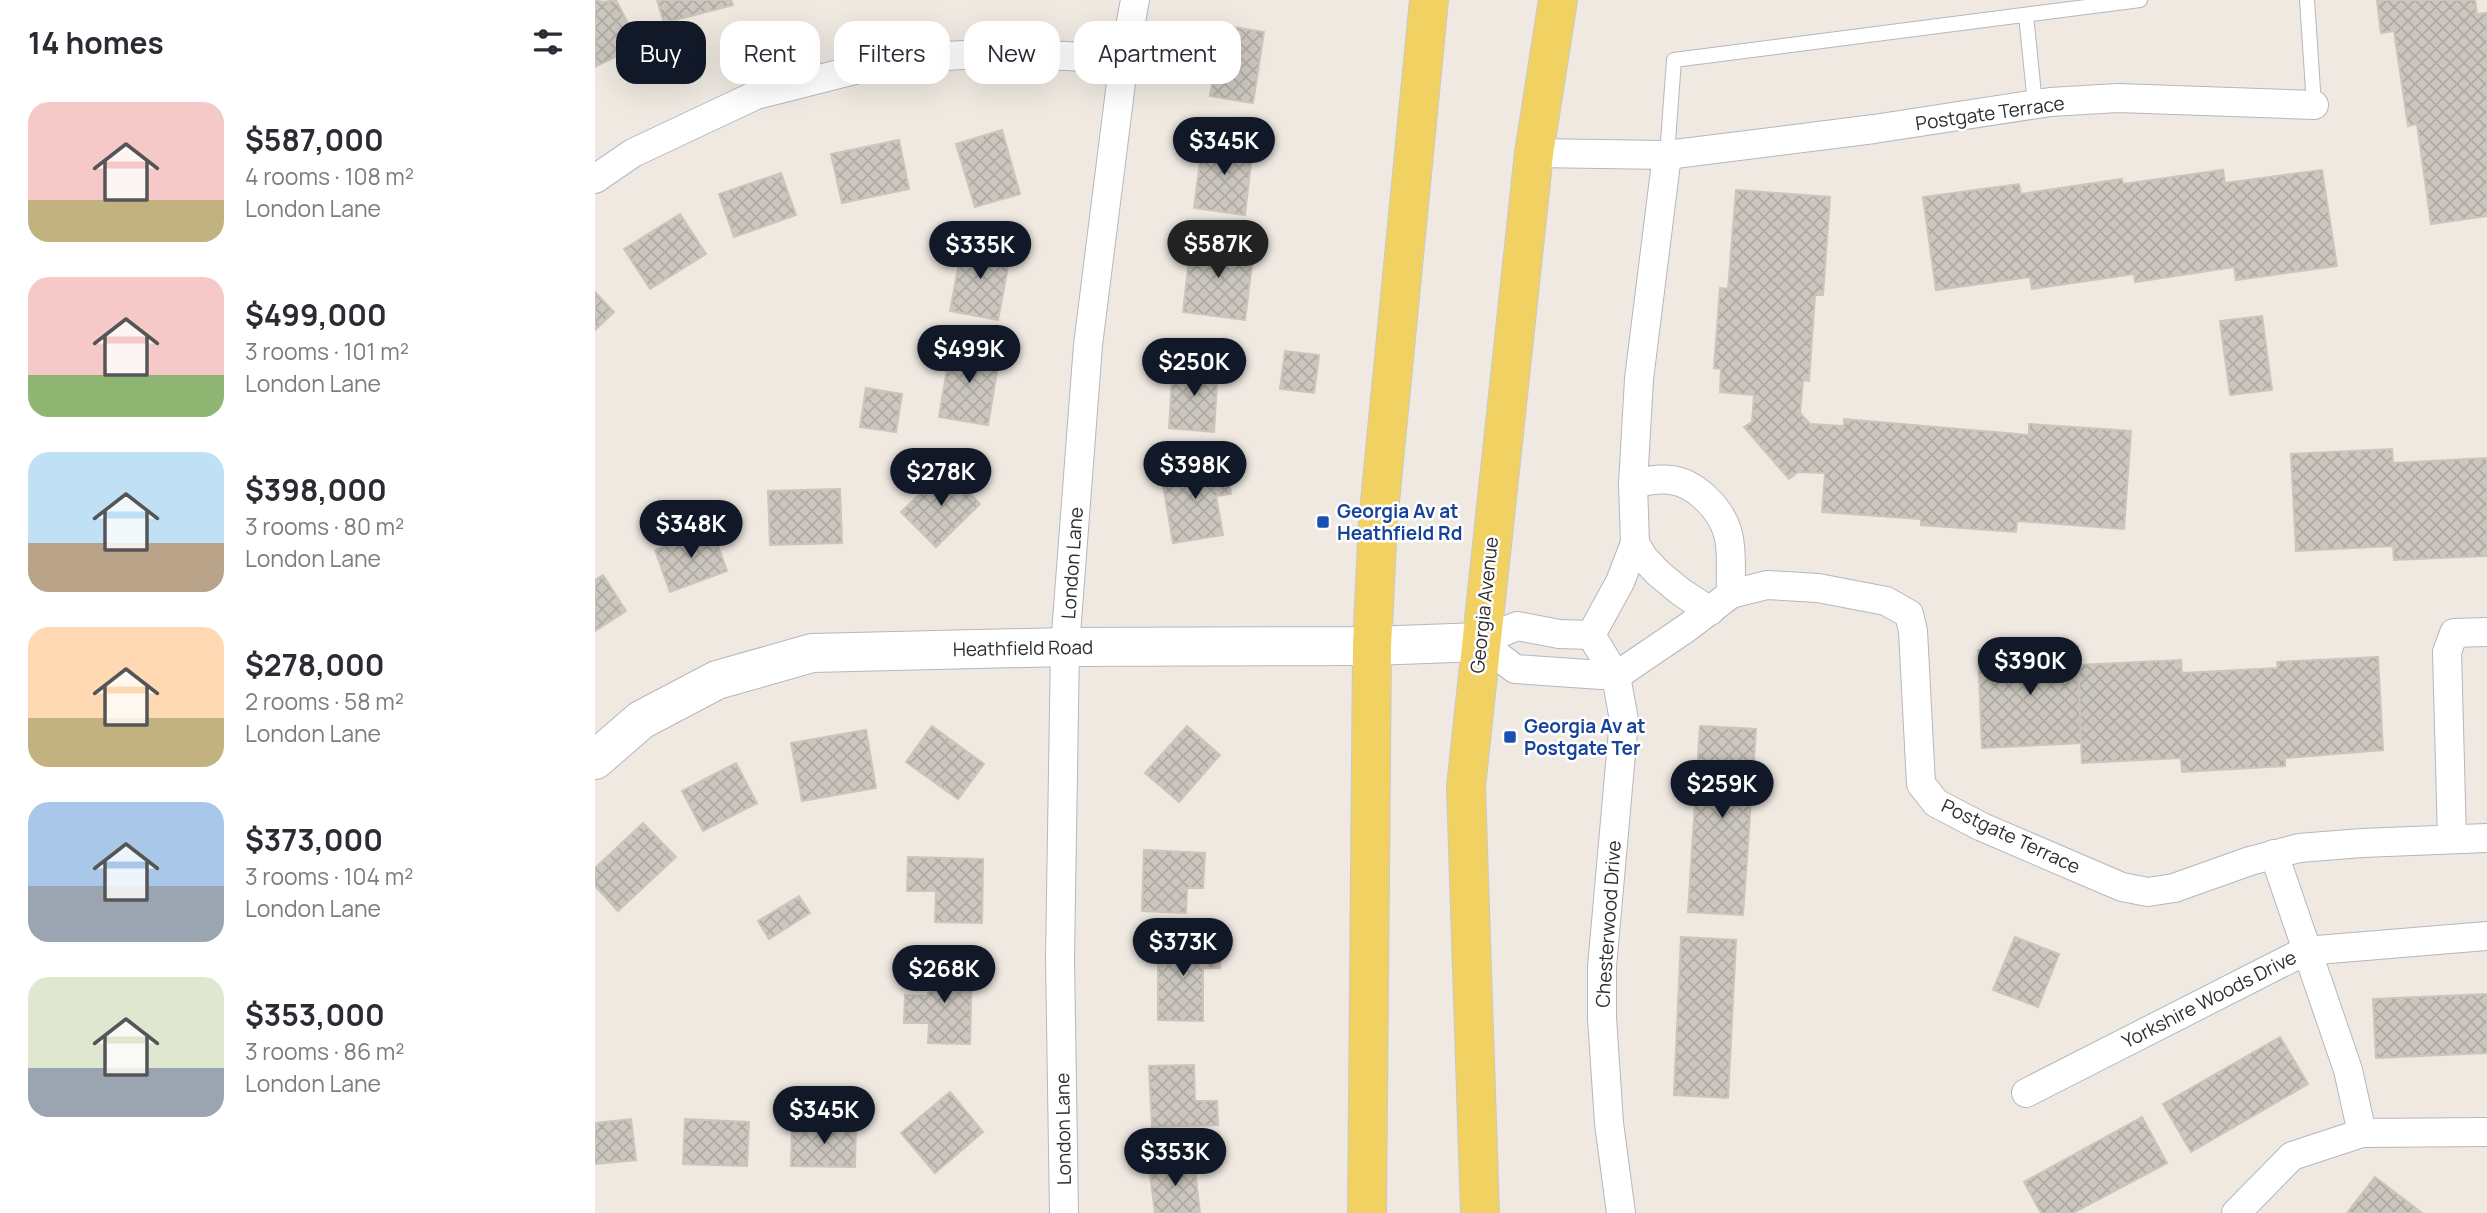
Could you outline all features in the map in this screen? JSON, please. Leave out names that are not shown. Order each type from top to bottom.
[{"type":"main road","points":[[1367,1213],[1372,646],[1378,522],[1429,0]]},
{"type":"main road","name":"Georgia Avenue","points":[[1480,1213],[1465,787],[1534,153],[1558,0]]},
{"type":"street","name":"London Lane","points":[[1131,21],[1135,0]]},
{"type":"street","points":[[595,179],[633,153],[756,95],[902,58],[1007,53],[1074,56]]},
{"type":"street","name":"London Lane","points":[[1064,1213],[1060,958],[1065,647],[1088,345],[1121,84]]},
{"type":"street","name":"Postgate Terrace","points":[[1534,153],[1667,155],[1874,130],[2035,104],[2118,98],[2314,105]]},
{"type":"street","points":[[1591,635],[1620,582],[1635,543],[1633,484],[1639,379],[1667,155]]},
{"type":"street","points":[[1633,484],[1672,480],[1695,489],[1719,514],[1728,534],[1720,602],[1681,592],[1658,573],[1643,557],[1635,543]]},
{"type":"street","name":"Postgate Terrace","points":[[1616,676],[1720,602],[1767,585],[1818,588],[1886,601],[1909,614],[1913,631],[1921,784],[1936,803],[1982,827],[2122,887],[2148,892],[2174,888],[2299,848],[2487,838]]},
{"type":"street","points":[[1591,635],[1559,634],[1517,626],[1479,642],[1514,669],[1616,676]]},
{"type":"street","points":[[2452,839],[2447,652],[2454,633],[2487,632]]},
{"type":"street","points":[[1591,635],[1616,676]]},
{"type":"street","name":"Heathfield Road","points":[[595,760],[641,720],[717,680],[812,653],[1065,647],[1372,646],[1479,642]]},
{"type":"street","name":"Chesterwood Drive","points":[[1616,676],[1624,720],[1602,967],[1602,1018],[1609,1124],[1621,1213]]},
{"type":"street","points":[[2274,854],[2347,1070],[2362,1133]]},
{"type":"street","name":"Yorkshire Woods Drive","points":[[2026,1093],[2305,951],[2487,936]]},
{"type":"street","points":[[2237,1213],[2292,1156],[2362,1133],[2487,1132]]},
{"type":"lane","points":[[1667,155],[1674,60],[2140,0]]},
{"type":"lane","points":[[2307,0],[2314,105]]},
{"type":"lane","points":[[2026,15],[2035,104]]},
{"type":"building","points":[[595,0],[616,0],[627,21],[616,21],[616,56],[595,67]]},
{"type":"building","points":[[657,0],[731,0],[733,5],[672,21],[663,21]]},
{"type":"building","points":[[2377,0],[2475,0],[2477,14],[2487,13],[2487,216],[2431,224],[2417,124],[2408,126],[2394,31],[2381,33]]},
{"type":"building","points":[[1241,28],[1264,32],[1253,103],[1210,96],[1212,84],[1241,84]]},
{"type":"building","points":[[1002,130],[1020,194],[975,207],[956,144]]},
{"type":"building","points":[[1203,139],[1253,145],[1245,215],[1194,208]]},
{"type":"building","points":[[899,140],[909,189],[842,203],[831,154]]},
{"type":"building","points":[[2223,170],[2225,183],[2322,170],[2337,266],[2236,280],[2234,267],[2135,282],[2134,274],[2032,289],[2030,277],[1936,290],[1923,197],[2019,184],[2021,194],[2122,179],[2123,184]]},
{"type":"building","points":[[781,173],[796,215],[734,237],[719,194]]},
{"type":"building","points":[[1736,190],[1830,197],[1823,295],[1815,295],[1809,381],[1803,380],[1800,413],[1810,424],[1844,426],[1844,419],[2029,435],[2029,424],[2131,431],[2124,529],[2017,521],[2016,532],[1921,525],[1921,519],[1822,512],[1825,473],[1798,472],[1789,479],[1744,427],[1752,422],[1754,395],[1720,392],[1721,369],[1714,368],[1720,288],[1728,289]]},
{"type":"building","points":[[680,214],[706,254],[650,289],[624,249]]},
{"type":"building","points":[[1191,241],[1254,249],[1245,320],[1183,312]]},
{"type":"building","points":[[963,242],[1011,251],[998,320],[950,311]]},
{"type":"building","points":[[595,292],[614,312],[595,330]]},
{"type":"building","points":[[2262,316],[2272,390],[2230,395],[2220,321]]},
{"type":"building","points":[[951,345],[1000,353],[988,425],[939,417]]},
{"type":"building","points":[[1285,351],[1319,355],[1314,393],[1280,389]]},
{"type":"building","points":[[1173,364],[1218,367],[1214,432],[1169,428]]},
{"type":"building","points":[[866,388],[902,394],[896,432],[860,427]]},
{"type":"building","points":[[2392,449],[2393,463],[2487,458],[2487,556],[2394,560],[2393,546],[2296,551],[2291,454]]},
{"type":"building","points":[[1226,463],[1231,494],[1216,496],[1223,535],[1173,543],[1161,473]]},
{"type":"building","points":[[946,469],[980,504],[936,547],[901,512]]},
{"type":"building","points":[[840,489],[842,543],[770,545],[768,491]]},
{"type":"building","points":[[712,529],[727,571],[670,592],[655,550]]},
{"type":"building","points":[[603,575],[626,611],[595,631],[595,580]]},
{"type":"building","points":[[2078,646],[2081,743],[1982,748],[1978,650]]},
{"type":"building","points":[[2378,657],[2383,750],[2285,758],[2285,766],[2182,772],[2181,758],[2082,763],[2078,665],[2181,660],[2182,673],[2278,668],[2277,662]]},
{"type":"building","points":[[932,726],[984,764],[958,799],[906,762]]},
{"type":"building","points":[[1187,726],[1220,755],[1179,802],[1145,773]]},
{"type":"building","points":[[1700,726],[1756,729],[1743,915],[1688,912]]},
{"type":"building","points":[[866,730],[876,788],[802,801],[791,743]]},
{"type":"building","points":[[736,763],[757,803],[703,831],[682,791]]},
{"type":"building","points":[[643,823],[676,857],[618,911],[595,886],[595,868]]},
{"type":"building","points":[[1144,850],[1205,853],[1203,888],[1187,888],[1186,913],[1142,911]]},
{"type":"building","points":[[908,857],[983,859],[982,923],[935,922],[936,891],[907,891]]},
{"type":"building","points":[[799,896],[810,913],[769,939],[758,921]]},
{"type":"building","points":[[1681,937],[1736,940],[1728,1098],[1674,1095]]},
{"type":"building","points":[[2015,937],[2059,954],[2038,1007],[1993,990]]},
{"type":"building","points":[[1149,942],[1220,943],[1220,968],[1203,968],[1203,1021],[1158,1020],[1158,961],[1149,961]]},
{"type":"building","points":[[929,964],[972,965],[970,1044],[928,1043],[929,1023],[904,1023],[905,995],[928,996]]},
{"type":"building","points":[[2487,994],[2487,1053],[2376,1058],[2373,999]]},
{"type":"building","points":[[2280,1037],[2308,1084],[2191,1152],[2163,1104]]},
{"type":"building","points":[[1194,1065],[1195,1101],[1217,1101],[1218,1125],[1152,1127],[1149,1066]]},
{"type":"building","points":[[950,1092],[983,1132],[935,1173],[901,1133]]},
{"type":"building","points":[[2142,1117],[2167,1163],[2073,1213],[2041,1213],[2024,1182]]},
{"type":"building","points":[[631,1119],[636,1160],[595,1164],[595,1123]]},
{"type":"building","points":[[685,1119],[749,1122],[747,1166],[683,1164]]},
{"type":"building","points":[[792,1125],[856,1126],[855,1167],[791,1166]]},
{"type":"building","points":[[1194,1161],[1200,1213],[1155,1213],[1149,1167]]},
{"type":"building","points":[[2375,1177],[2422,1213],[2347,1213]]},
{"type":"place","name":"Georgia Av at Heathfield Rd","points":[[1323,522]]},
{"type":"place","name":"Georgia Av at Postgate Ter","points":[[1510,737]]}]
